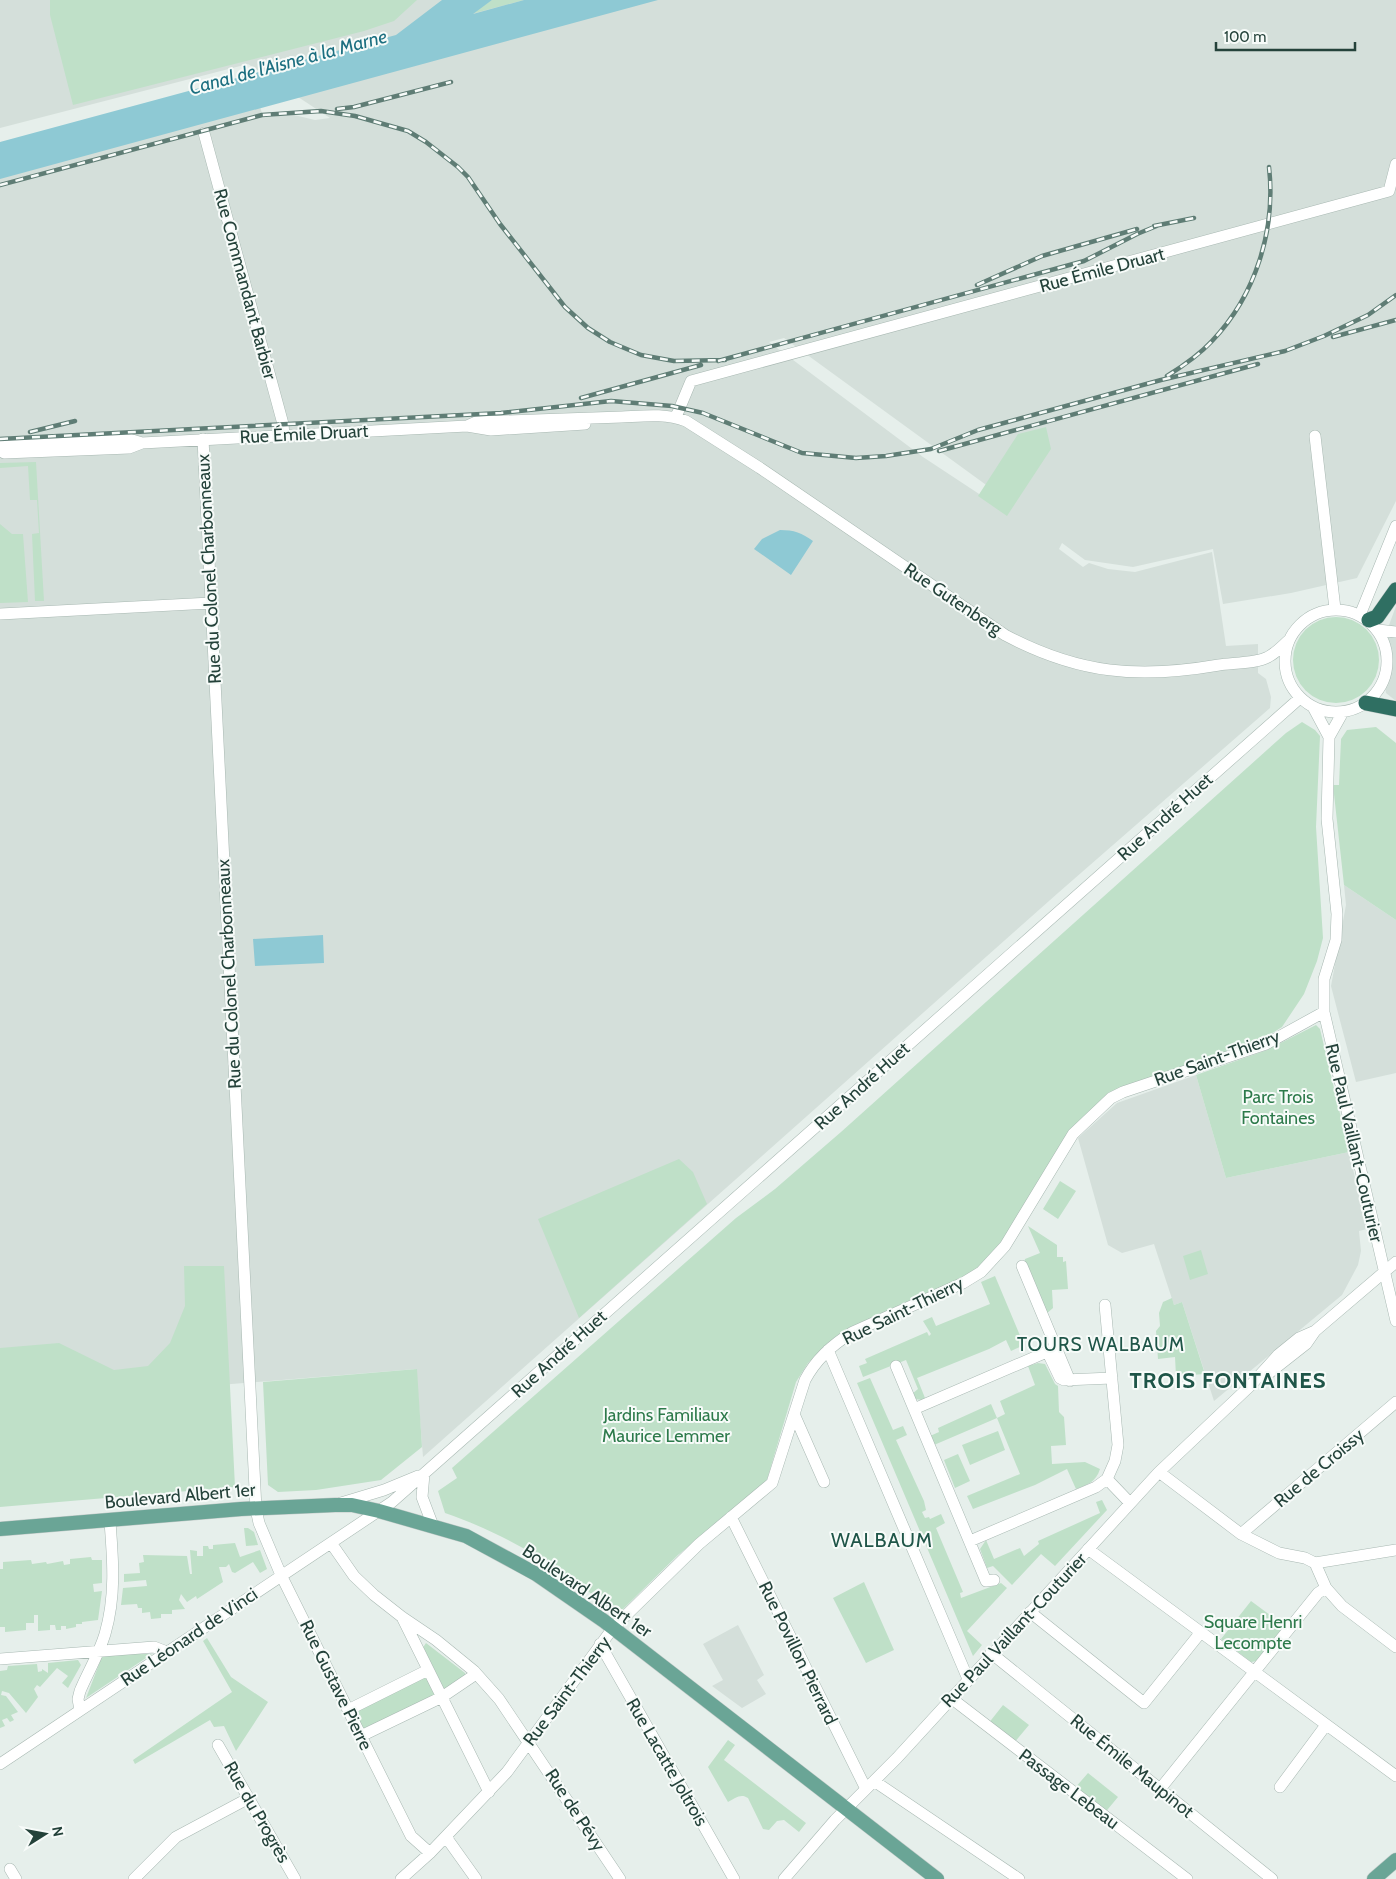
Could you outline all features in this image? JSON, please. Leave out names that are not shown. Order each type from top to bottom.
[{"type":"highway","points":[[1369,622],[1377,617],[1396,590]]},
{"type":"highway","points":[[1366,702],[1396,709]]},
{"type":"main road","name":"Boulevard Albert 1er","points":[[0,1529],[110,1522],[256,1508],[352,1505],[466,1536],[536,1574],[618,1623],[845,1810],[937,1879]]},
{"type":"main road","points":[[1374,1879],[1396,1860]]},
{"type":"street","name":"Rue Commandant Barbier","points":[[204,134],[283,424],[284,436]]},
{"type":"street","name":"Rue Émile Druart","points":[[0,454],[129,448],[142,443],[203,439],[467,426],[491,430],[558,427],[598,423],[621,417],[676,417],[691,381],[1389,191],[1396,164]]},
{"type":"street","name":"Rue Gutenberg","points":[[676,417],[696,425],[716,438],[1005,635],[1050,656],[1089,667],[1127,673],[1169,672],[1266,658]]},
{"type":"street","points":[[1315,436],[1335,608]]},
{"type":"street","name":"Rue Émile Druart","points":[[0,446],[129,439],[142,443]]},
{"type":"street","name":"Rue du Colonel Charbonneaux","points":[[203,439],[256,1508]]},
{"type":"street","points":[[1369,622],[1396,526]]},
{"type":"street","points":[[0,614],[211,603]]},
{"type":"street","points":[[1286,671],[1266,658],[1288,640],[1297,627],[1313,614],[1335,608],[1396,632]]},
{"type":"street","points":[[1369,622],[1384,642],[1388,657],[1386,672]]},
{"type":"street","points":[[1288,640],[1285,657],[1286,671],[1291,686],[1300,698],[1314,707],[1328,712],[1343,712],[1366,702],[1377,692],[1386,672],[1396,657]]},
{"type":"street","name":"Rue André Huet","points":[[379,1511],[424,1474],[1300,698]]},
{"type":"street","points":[[1314,707],[1329,737]]},
{"type":"street","points":[[1329,737],[1343,712]]},
{"type":"street","name":"Rue Paul Vaillant-Couturier","points":[[784,1879],[845,1810],[1159,1472],[1250,1386],[1278,1355],[1299,1338],[1315,1331],[1390,1272],[1324,1012],[1324,979],[1336,940],[1337,928],[1327,819],[1329,737]]},
{"type":"street","name":"Rue Saint-Thierry","points":[[401,1879],[446,1837],[507,1772],[600,1644],[618,1623],[699,1544],[772,1483],[794,1414],[813,1365],[828,1350],[853,1332],[963,1283],[981,1272],[1005,1246],[1073,1134],[1111,1098],[1123,1092],[1266,1044],[1324,1012]]},
{"type":"street","points":[[1396,1262],[1390,1272],[1396,1321]]},
{"type":"street","points":[[1022,1266],[1052,1350],[1070,1381],[1112,1378]]},
{"type":"street","points":[[970,1541],[1096,1487],[1107,1479],[1115,1462],[1118,1445],[1105,1305]]},
{"type":"street","points":[[828,1350],[968,1679]]},
{"type":"street","points":[[914,1408],[1052,1350]]},
{"type":"street","points":[[896,1366],[986,1581],[994,1580]]},
{"type":"street","name":"Rue de Croissy","points":[[1241,1534],[1396,1402]]},
{"type":"street","points":[[794,1414],[824,1482]]},
{"type":"street","points":[[1159,1472],[1241,1534],[1279,1553],[1305,1558],[1315,1563],[1396,1550]]},
{"type":"street","points":[[335,1505],[384,1490],[424,1474],[422,1497],[433,1526]]},
{"type":"street","points":[[1107,1479],[1130,1503]]},
{"type":"street","name":"Rue Gustave Pierre","points":[[256,1508],[259,1523],[281,1575],[411,1836],[430,1853]]},
{"type":"street","name":"Rue Léonard de Vinci","points":[[0,1764],[379,1511]]},
{"type":"street","name":"Rue Povillon Pierrard","points":[[731,1517],[870,1785]]},
{"type":"street","points":[[80,1710],[78,1699],[80,1691],[99,1649],[108,1622],[114,1584],[110,1522]]},
{"type":"street","points":[[331,1543],[354,1576],[402,1618],[489,1792]]},
{"type":"street","points":[[1088,1549],[1396,1776]]},
{"type":"street","points":[[1315,1563],[1326,1588],[1342,1606],[1396,1647]]},
{"type":"street","points":[[1160,1789],[1318,1593],[1326,1588]]},
{"type":"street","points":[[1030,1612],[1144,1703],[1201,1632]]},
{"type":"street","name":"Rue de Pévy","points":[[402,1618],[436,1640],[476,1674],[499,1699],[620,1879]]},
{"type":"street","name":"Rue Lacatte Joltrois","points":[[600,1644],[734,1879]]},
{"type":"street","points":[[0,1659],[99,1649],[154,1647],[167,1652]]},
{"type":"street","name":"Rue Émile Maupinot","points":[[991,1653],[1272,1879]]},
{"type":"street","points":[[348,1710],[428,1670]]},
{"type":"street","points":[[361,1736],[442,1697],[476,1674]]},
{"type":"street","name":"Passage Lebeau","points":[[950,1698],[1187,1879]]},
{"type":"street","points":[[1280,1787],[1326,1724]]},
{"type":"street","name":"Rue du Progrès","points":[[218,1745],[295,1879]]},
{"type":"street","points":[[870,1785],[1019,1879]]},
{"type":"street","points":[[134,1879],[176,1837],[249,1798]]},
{"type":"street","points":[[446,1837],[476,1879]]},
{"type":"street","points":[[10,1869],[16,1879]]},
{"type":"shaded area","points":[[0,0],[1396,0],[1396,501],[1357,578],[1291,593],[1223,604],[1213,549],[1133,567],[1085,560],[1062,543],[1059,549],[1083,567],[1089,563],[1108,569],[1135,572],[1212,552],[1226,646],[1258,644],[1258,673],[1266,679],[1271,697],[1270,708],[1058,893],[423,1457],[416,1369],[0,1403],[0,157],[255,89],[263,117],[294,115],[315,120],[330,118],[248,64],[0,128]],"holes":[[[784,338],[1000,495],[1008,513],[923,457],[769,342]]]},
{"type":"shaded area","points":[[1396,606],[1396,701],[1386,693],[1380,650]]},
{"type":"shaded area","points":[[1344,885],[1396,920],[1396,1073],[1356,1082],[1331,986],[1346,905]]},
{"type":"shaded area","points":[[1196,1075],[1226,1178],[1349,1152],[1367,1229],[1359,1231],[1361,1251],[1358,1265],[1342,1295],[1214,1401],[1182,1302],[1174,1305],[1154,1244],[1122,1253],[1108,1245],[1078,1138],[1117,1103]]},
{"type":"shaded area","points":[[738,1625],[764,1675],[757,1680],[766,1694],[742,1708],[712,1686],[723,1680],[703,1644]]},
{"type":"green space","points":[[50,0],[417,0],[394,21],[364,31],[73,105],[50,15]]},
{"type":"green space","points":[[492,0],[524,0],[471,14]]},
{"type":"green space","points":[[1046,427],[1051,449],[1007,516],[978,496],[1018,434]]},
{"type":"green space","points":[[36,462],[44,601],[35,601],[32,534],[39,533],[37,500],[30,500],[28,466],[0,468],[0,463]]},
{"type":"green space","points":[[0,524],[12,534],[23,534],[28,602],[0,603]]},
{"type":"green space","points":[[1336,617],[1352,620],[1360,624],[1372,636],[1376,644],[1379,660],[1376,676],[1372,684],[1360,696],[1352,700],[1336,703],[1320,700],[1312,696],[1300,684],[1296,676],[1293,660],[1296,644],[1300,636],[1312,624],[1320,620]]},
{"type":"green space","name":"Jardins Familiaux Maurice Lemmer","points":[[1302,722],[1315,730],[1320,736],[1316,827],[1323,938],[1317,961],[1304,994],[1282,1027],[1263,1039],[1108,1093],[1063,1144],[1009,1235],[974,1272],[833,1340],[808,1363],[796,1382],[766,1483],[678,1555],[621,1611],[614,1612],[575,1581],[513,1543],[445,1513],[438,1491],[457,1478],[452,1468],[736,1218],[775,1189],[841,1132],[1286,733]]},
{"type":"green space","points":[[1376,727],[1396,743],[1396,920],[1344,885],[1333,785],[1339,785],[1341,739],[1347,730]]},
{"type":"green space","name":"Parc Trois Fontaines","points":[[1316,1025],[1320,1029],[1349,1152],[1226,1178],[1196,1075],[1267,1050]]},
{"type":"green space","points":[[679,1159],[693,1172],[707,1204],[579,1318],[538,1219]]},
{"type":"green space","points":[[1060,1181],[1076,1191],[1058,1219],[1043,1209]]},
{"type":"green space","points":[[1028,1226],[1057,1245],[1057,1257],[1063,1257],[1063,1262],[1066,1261],[1068,1289],[1052,1290],[1053,1308],[1045,1315],[1024,1264],[1025,1259],[1040,1253]]},
{"type":"green space","points":[[1201,1250],[1208,1274],[1190,1280],[1183,1256]]},
{"type":"green space","points":[[184,1266],[224,1266],[235,1487],[0,1507],[0,1348],[59,1343],[114,1370],[148,1366],[170,1343],[185,1306]]},
{"type":"green space","points":[[995,1276],[1024,1345],[1011,1351],[1006,1340],[989,1349],[917,1378],[925,1398],[922,1400],[915,1399],[912,1394],[918,1389],[906,1360],[863,1377],[859,1366],[867,1363],[865,1359],[927,1332],[929,1336],[931,1334],[923,1321],[932,1317],[936,1326],[990,1304],[981,1282]]},
{"type":"green space","points":[[1172,1298],[1174,1305],[1182,1302],[1205,1374],[1176,1376],[1175,1357],[1158,1359],[1156,1331],[1160,1326],[1159,1313],[1163,1302]]},
{"type":"green space","points":[[1038,1363],[1045,1364],[1055,1384],[1058,1386],[1059,1412],[1064,1417],[1066,1445],[1051,1446],[1052,1464],[1085,1462],[1100,1469],[1096,1477],[1091,1482],[1076,1489],[1067,1469],[1035,1485],[973,1509],[967,1496],[1020,1474],[997,1418],[1005,1414],[1000,1401],[1035,1385],[1028,1366]]},
{"type":"green space","points":[[417,1369],[422,1447],[381,1480],[316,1490],[278,1492],[268,1485],[263,1382]]},
{"type":"green space","points":[[870,1378],[893,1430],[903,1426],[907,1435],[896,1440],[924,1501],[926,1510],[922,1512],[925,1518],[929,1517],[930,1519],[941,1514],[945,1523],[936,1528],[963,1592],[960,1593],[961,1598],[1001,1583],[1007,1588],[967,1631],[982,1645],[973,1656],[857,1383]]},
{"type":"green space","points":[[991,1404],[997,1418],[934,1445],[930,1436],[939,1432],[938,1428]]},
{"type":"green space","points":[[998,1431],[1005,1450],[970,1465],[962,1445]]},
{"type":"green space","points":[[958,1454],[970,1481],[955,1488],[944,1460]]},
{"type":"green space","points":[[1102,1500],[1107,1510],[1055,1566],[1041,1554],[1012,1585],[993,1566],[987,1568],[980,1549],[986,1540],[994,1559],[1020,1548],[1024,1556],[1039,1544],[1038,1541],[1100,1513],[1096,1502]]},
{"type":"green space","points":[[244,1528],[254,1532],[258,1545],[246,1546]]},
{"type":"green space","points":[[235,1543],[240,1557],[260,1550],[267,1569],[260,1573],[253,1562],[235,1573],[232,1572],[229,1564],[226,1567],[219,1567],[223,1582],[197,1599],[196,1596],[187,1602],[181,1594],[179,1600],[185,1609],[172,1610],[172,1614],[161,1614],[161,1618],[151,1619],[150,1612],[142,1613],[142,1608],[138,1608],[137,1604],[121,1605],[123,1588],[147,1586],[146,1580],[124,1582],[124,1574],[140,1573],[139,1563],[144,1562],[143,1555],[187,1556],[190,1574],[192,1574],[190,1550],[197,1551],[197,1556],[203,1556],[203,1546],[213,1549],[213,1545]]},
{"type":"green space","points":[[91,1557],[92,1560],[102,1560],[102,1583],[93,1584],[94,1592],[102,1591],[98,1620],[82,1622],[82,1624],[76,1624],[76,1627],[66,1629],[66,1626],[61,1626],[61,1630],[56,1630],[55,1625],[50,1625],[50,1630],[38,1631],[38,1615],[34,1615],[34,1623],[26,1623],[26,1630],[5,1632],[5,1627],[0,1627],[0,1569],[3,1569],[3,1562],[31,1560],[32,1564],[46,1562],[47,1564],[63,1561],[64,1565],[70,1564],[70,1559]]},
{"type":"green space","points":[[864,1582],[894,1650],[866,1663],[833,1598]]},
{"type":"green space","name":"Square Henri Lecompte","points":[[1251,1601],[1285,1626],[1257,1661],[1251,1662],[1221,1639]]},
{"type":"green space","points":[[207,1638],[231,1677],[268,1702],[236,1751],[224,1726],[214,1727],[210,1720],[135,1764],[133,1760],[232,1692],[203,1641]]},
{"type":"green space","points":[[426,1643],[465,1673],[465,1676],[444,1692],[422,1649]]},
{"type":"green space","points":[[103,1654],[152,1654],[86,1698]]},
{"type":"green space","points":[[78,1660],[81,1665],[68,1688],[62,1683],[68,1676],[57,1668],[40,1687],[37,1685],[34,1689],[38,1697],[26,1713],[9,1693],[2,1691],[1,1695],[6,1696],[18,1712],[11,1715],[14,1720],[10,1722],[7,1718],[2,1720],[5,1726],[0,1728],[0,1671],[7,1670],[8,1666],[37,1664],[38,1672],[42,1671],[42,1669],[48,1673],[48,1663]]},
{"type":"green space","points":[[426,1677],[435,1696],[363,1731],[354,1712]]},
{"type":"green space","points":[[1003,1705],[1029,1725],[1014,1743],[988,1724]]},
{"type":"green space","points":[[728,1740],[735,1745],[724,1760],[806,1823],[799,1832],[784,1820],[777,1821],[769,1830],[763,1829],[748,1798],[738,1797],[728,1802],[708,1767]]},
{"type":"green space","points":[[1088,1773],[1118,1797],[1103,1815],[1074,1789]]},
{"type":"water","points":[[442,0],[492,0],[473,14],[524,0],[658,0],[0,179],[0,142],[396,35]]},
{"type":"water","points":[[780,530],[798,532],[813,541],[791,575],[754,549],[762,539]]},
{"type":"water","points":[[323,935],[324,963],[255,966],[253,939]]},
{"type":"railway","points":[[337,109],[354,107],[451,82]]},
{"type":"railway","points":[[0,185],[262,115],[321,111],[355,116],[408,131],[426,142],[458,167],[468,177],[500,224],[565,307],[588,328],[610,342],[641,355],[674,361],[725,360]]},
{"type":"railway","points":[[1167,376],[1191,360],[1212,341],[1227,323],[1251,282],[1260,260],[1266,237],[1269,214],[1269,167]]},
{"type":"railway","points":[[1154,226],[1194,218]]},
{"type":"railway","points":[[718,361],[1084,261],[1159,225]]},
{"type":"railway","points":[[977,285],[1042,256],[1137,229]]},
{"type":"railway","points":[[0,439],[501,413],[611,401],[672,406],[703,413],[802,453],[856,458],[886,456],[931,449],[978,430],[1161,380],[1285,351],[1324,336],[1368,315],[1396,295]]},
{"type":"railway","points":[[1333,337],[1396,320]]},
{"type":"railway","points":[[939,451],[1258,364]]},
{"type":"railway","points":[[581,398],[701,365]]},
{"type":"railway","points":[[30,432],[75,421]]},
{"type":"district","name":"TOURS WALBAUM","points":[[1101,1344]]},
{"type":"district","name":"TROIS FONTAINES","points":[[1228,1380]]},
{"type":"district","name":"WALBAUM","points":[[882,1540]]},
{"type":"water label","name":"Canal de l'Aisne à la Marne","points":[[288,62]]}]
